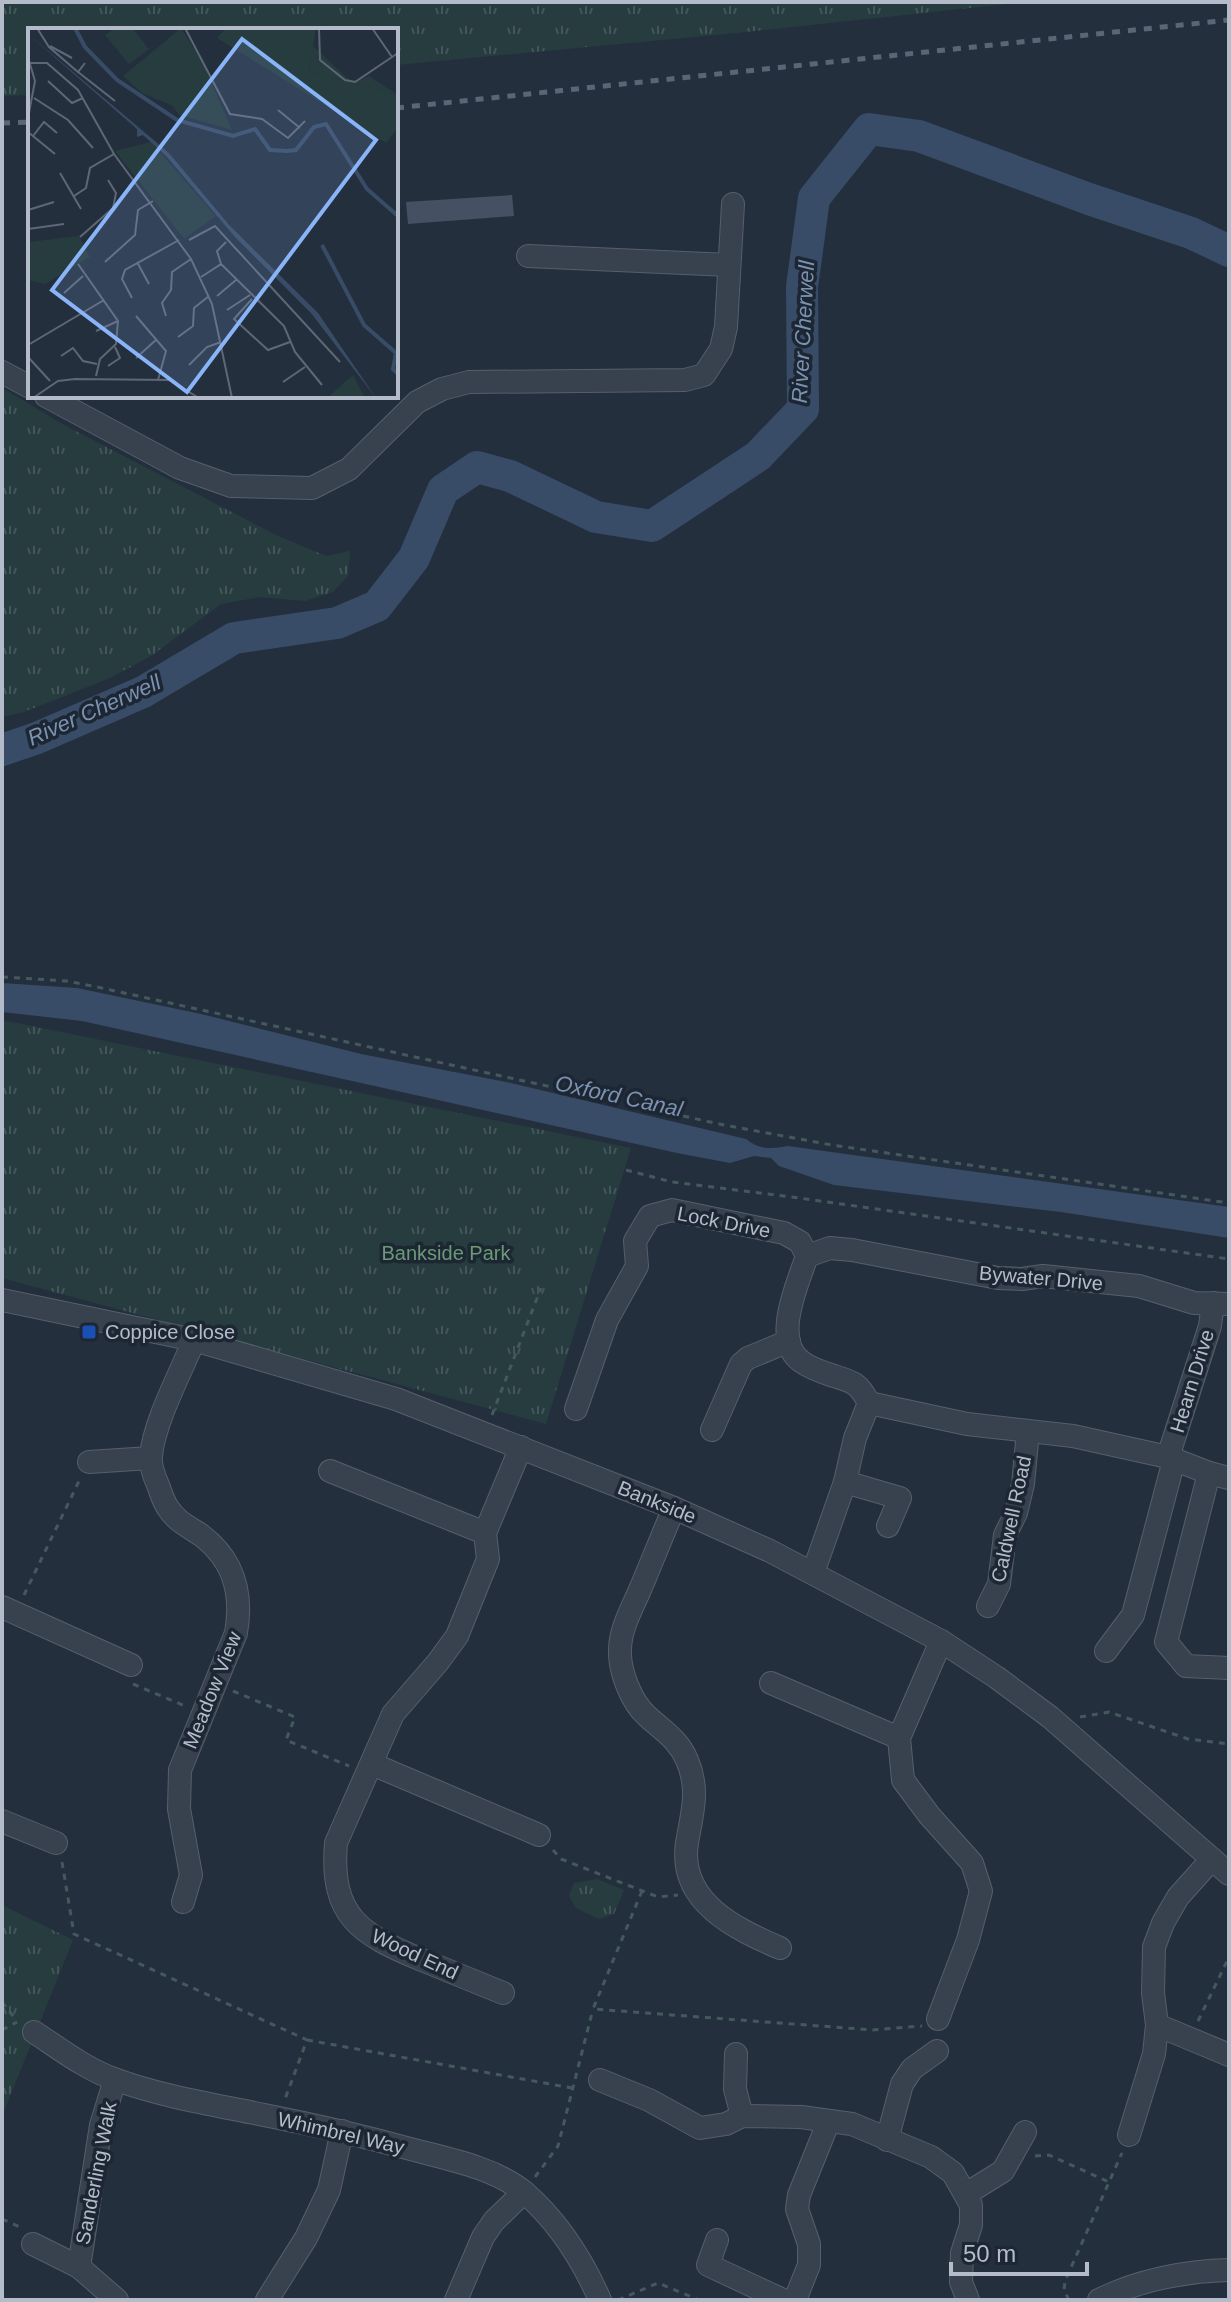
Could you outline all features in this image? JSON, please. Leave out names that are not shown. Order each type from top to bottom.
[{"type":"street","points":[[50,398],[180,468],[231,486],[312,488],[349,469],[417,402],[442,389],[469,382],[685,380],[704,375],[721,349],[726,327],[733,204]]},
{"type":"street","points":[[528,256],[729,265]]},
{"type":"street","points":[[2,372],[28,386]]},
{"type":"street","name":"Lock Drive","points":[[576,1409],[607,1320],[637,1266],[635,1241],[650,1216],[672,1210],[784,1233],[800,1242],[807,1256]]},
{"type":"street","name":"Bywater Drive","points":[[807,1256],[830,1248],[852,1250],[998,1278],[1043,1276],[1139,1286],[1194,1303],[1221,1304]]},
{"type":"street","points":[[712,1430],[741,1364],[789,1341],[789,1309],[807,1256]]},
{"type":"street","name":"Bankside","points":[[2,1300],[194,1340],[396,1399],[674,1508],[813,1573],[941,1641],[996,1677],[1050,1717],[1229,1874]]},
{"type":"street","name":"Hearn Drive","points":[[1106,1651],[1133,1615],[1171,1459],[1206,1337],[1221,1304]]},
{"type":"street","points":[[89,1462],[150,1458],[155,1436],[194,1340]]},
{"type":"street","name":"Caldwell Road","points":[[789,1341],[791,1350],[801,1362],[856,1383],[866,1398],[967,1424],[1073,1436],[1171,1459],[1219,1475]]},
{"type":"street","points":[[813,1573],[845,1482],[866,1398]]},
{"type":"street","name":"Caldwell Road","points":[[988,1606],[999,1584],[1005,1535],[1016,1513],[1023,1484],[1028,1431]]},
{"type":"street","name":"Wood End","points":[[503,1993],[382,1943],[361,1929],[344,1906],[336,1885],[336,1843],[393,1714],[457,1636],[488,1559],[485,1533],[521,1447]]},
{"type":"street","name":"Meadow View","points":[[150,1458],[168,1508],[179,1521],[203,1537],[234,1574],[240,1612],[236,1633],[180,1770],[179,1809],[191,1875],[183,1902]]},
{"type":"street","points":[[330,1471],[485,1533]]},
{"type":"street","points":[[1219,1475],[1166,1642],[1186,1666],[1229,1668]]},
{"type":"street","points":[[845,1482],[900,1498],[888,1526]]},
{"type":"street","points":[[674,1508],[624,1628],[620,1650],[627,1683],[645,1715],[675,1739],[693,1776],[696,1793],[686,1846],[687,1867],[697,1890],[711,1910],[734,1927],[780,1948]]},
{"type":"street","points":[[9,1610],[131,1665]]},
{"type":"street","points":[[931,2023],[968,1940],[981,1891],[972,1863],[903,1780],[899,1738],[941,1641]]},
{"type":"street","points":[[771,1683],[899,1738]]},
{"type":"street","points":[[370,1769],[539,1835]]},
{"type":"street","points":[[2,1821],[56,1843]]},
{"type":"street","points":[[1129,2135],[1154,2054],[1157,2025],[1153,1993],[1154,1947],[1178,1897],[1212,1859]]},
{"type":"street","points":[[1157,2025],[1229,2055]]},
{"type":"street","name":"Whimbrel Way","points":[[34,2032],[115,2080],[342,2131],[436,2155],[497,2175],[524,2192],[566,2235],[600,2300]]},
{"type":"street","points":[[887,2140],[902,2084],[923,2053]]},
{"type":"street","points":[[736,2054],[735,2089],[742,2116]]},
{"type":"street","name":"Sanderling Walk","points":[[79,2267],[101,2125],[115,2080]]},
{"type":"street","points":[[600,2080],[649,2100],[700,2128],[726,2124],[742,2116],[801,2117],[852,2124],[931,2157],[953,2173],[971,2205],[971,2225],[962,2253],[961,2282],[968,2300]]},
{"type":"street","points":[[795,2300],[809,2265],[809,2244],[797,2209],[799,2195],[828,2123]]},
{"type":"street","points":[[267,2300],[306,2238],[329,2190],[342,2131]]},
{"type":"street","points":[[966,2194],[1003,2171],[1021,2140]]},
{"type":"street","points":[[456,2300],[483,2237],[494,2221],[524,2192]]},
{"type":"street","points":[[717,2240],[708,2265],[777,2298]]},
{"type":"street","name":"Sanderling Walk","points":[[33,2244],[79,2267],[117,2300]]},
{"type":"street","points":[[1099,2300],[1141,2292],[1200,2271],[1229,2270]]},
{"type":"path","points":[[2,977],[67,981],[97,987],[477,1072],[817,1142],[1229,1203]]},
{"type":"path","points":[[626,1170],[672,1182],[1229,1259]]},
{"type":"path","points":[[492,1415],[541,1288]]},
{"type":"path","points":[[9,1610],[89,1462]]},
{"type":"path","points":[[131,1665],[129,1683],[203,1714]]},
{"type":"path","points":[[214,1683],[295,1717],[286,1740],[370,1769]]},
{"type":"path","points":[[1071,1718],[1109,1712],[1188,1739],[1229,1744]]},
{"type":"path","points":[[539,1835],[561,1859],[658,1897],[697,1890]]},
{"type":"path","points":[[56,1843],[74,1934],[307,2040],[572,2088]]},
{"type":"path","points":[[524,2192],[558,2146],[593,2009],[642,1891]]},
{"type":"path","points":[[1189,2038],[1229,1957]]},
{"type":"path","points":[[2,2002],[17,2022],[2,2030]]},
{"type":"path","points":[[593,2009],[803,2022],[873,2030],[931,2023]]},
{"type":"path","points":[[278,2118],[307,2040]]},
{"type":"path","points":[[1069,2300],[1064,2290],[1065,2281],[1129,2135]]},
{"type":"path","points":[[1021,2140],[1037,2157],[1049,2155],[1109,2182]]},
{"type":"path","points":[[618,2300],[658,2283],[699,2300]]},
{"type":"green space","points":[[2,2],[1026,2],[398,65],[398,28],[28,28],[28,95],[2,96]]},
{"type":"green space","points":[[2,388],[64,425],[276,535],[326,556],[350,551],[348,576],[333,592],[305,601],[260,597],[221,604],[151,656],[110,678],[24,712],[2,717]]},
{"type":"green space","name":"Bankside Park","points":[[2,1020],[631,1148],[546,1424],[2,1278]]},
{"type":"green space","points":[[597,1879],[624,1890],[614,1914],[599,1919],[576,1908],[569,1896],[574,1883]]},
{"type":"green space","points":[[2,1905],[73,1940],[2,2116]]},
{"type":"water","points":[[2,983],[77,988],[201,1014],[361,1054],[511,1083],[746,1139],[761,1147],[788,1146],[1229,1207],[1229,1238],[1061,1212],[834,1185],[779,1166],[771,1158],[754,1156],[730,1163],[677,1153],[82,1021],[2,1012]]},
{"type":"building","points":[[512,195],[514,216],[408,224],[406,202]]},
{"type":"waterway","name":"River Cherwell","points":[[2,750],[143,692],[234,638],[337,623],[377,606],[414,558],[443,490],[477,467],[510,476],[596,517],[652,526],[758,456],[803,409],[802,287],[814,198],[869,129],[919,136],[1191,233],[1229,251]]},
{"type":"railway","points":[[398,108],[1229,20]]},
{"type":"railway","points":[[2,123],[28,122]]},
{"type":"place","name":"Coppice Close","points":[[89,1332]]},
{"type":"water label","name":"Oxford Canal","points":[[619,1096]]}]
